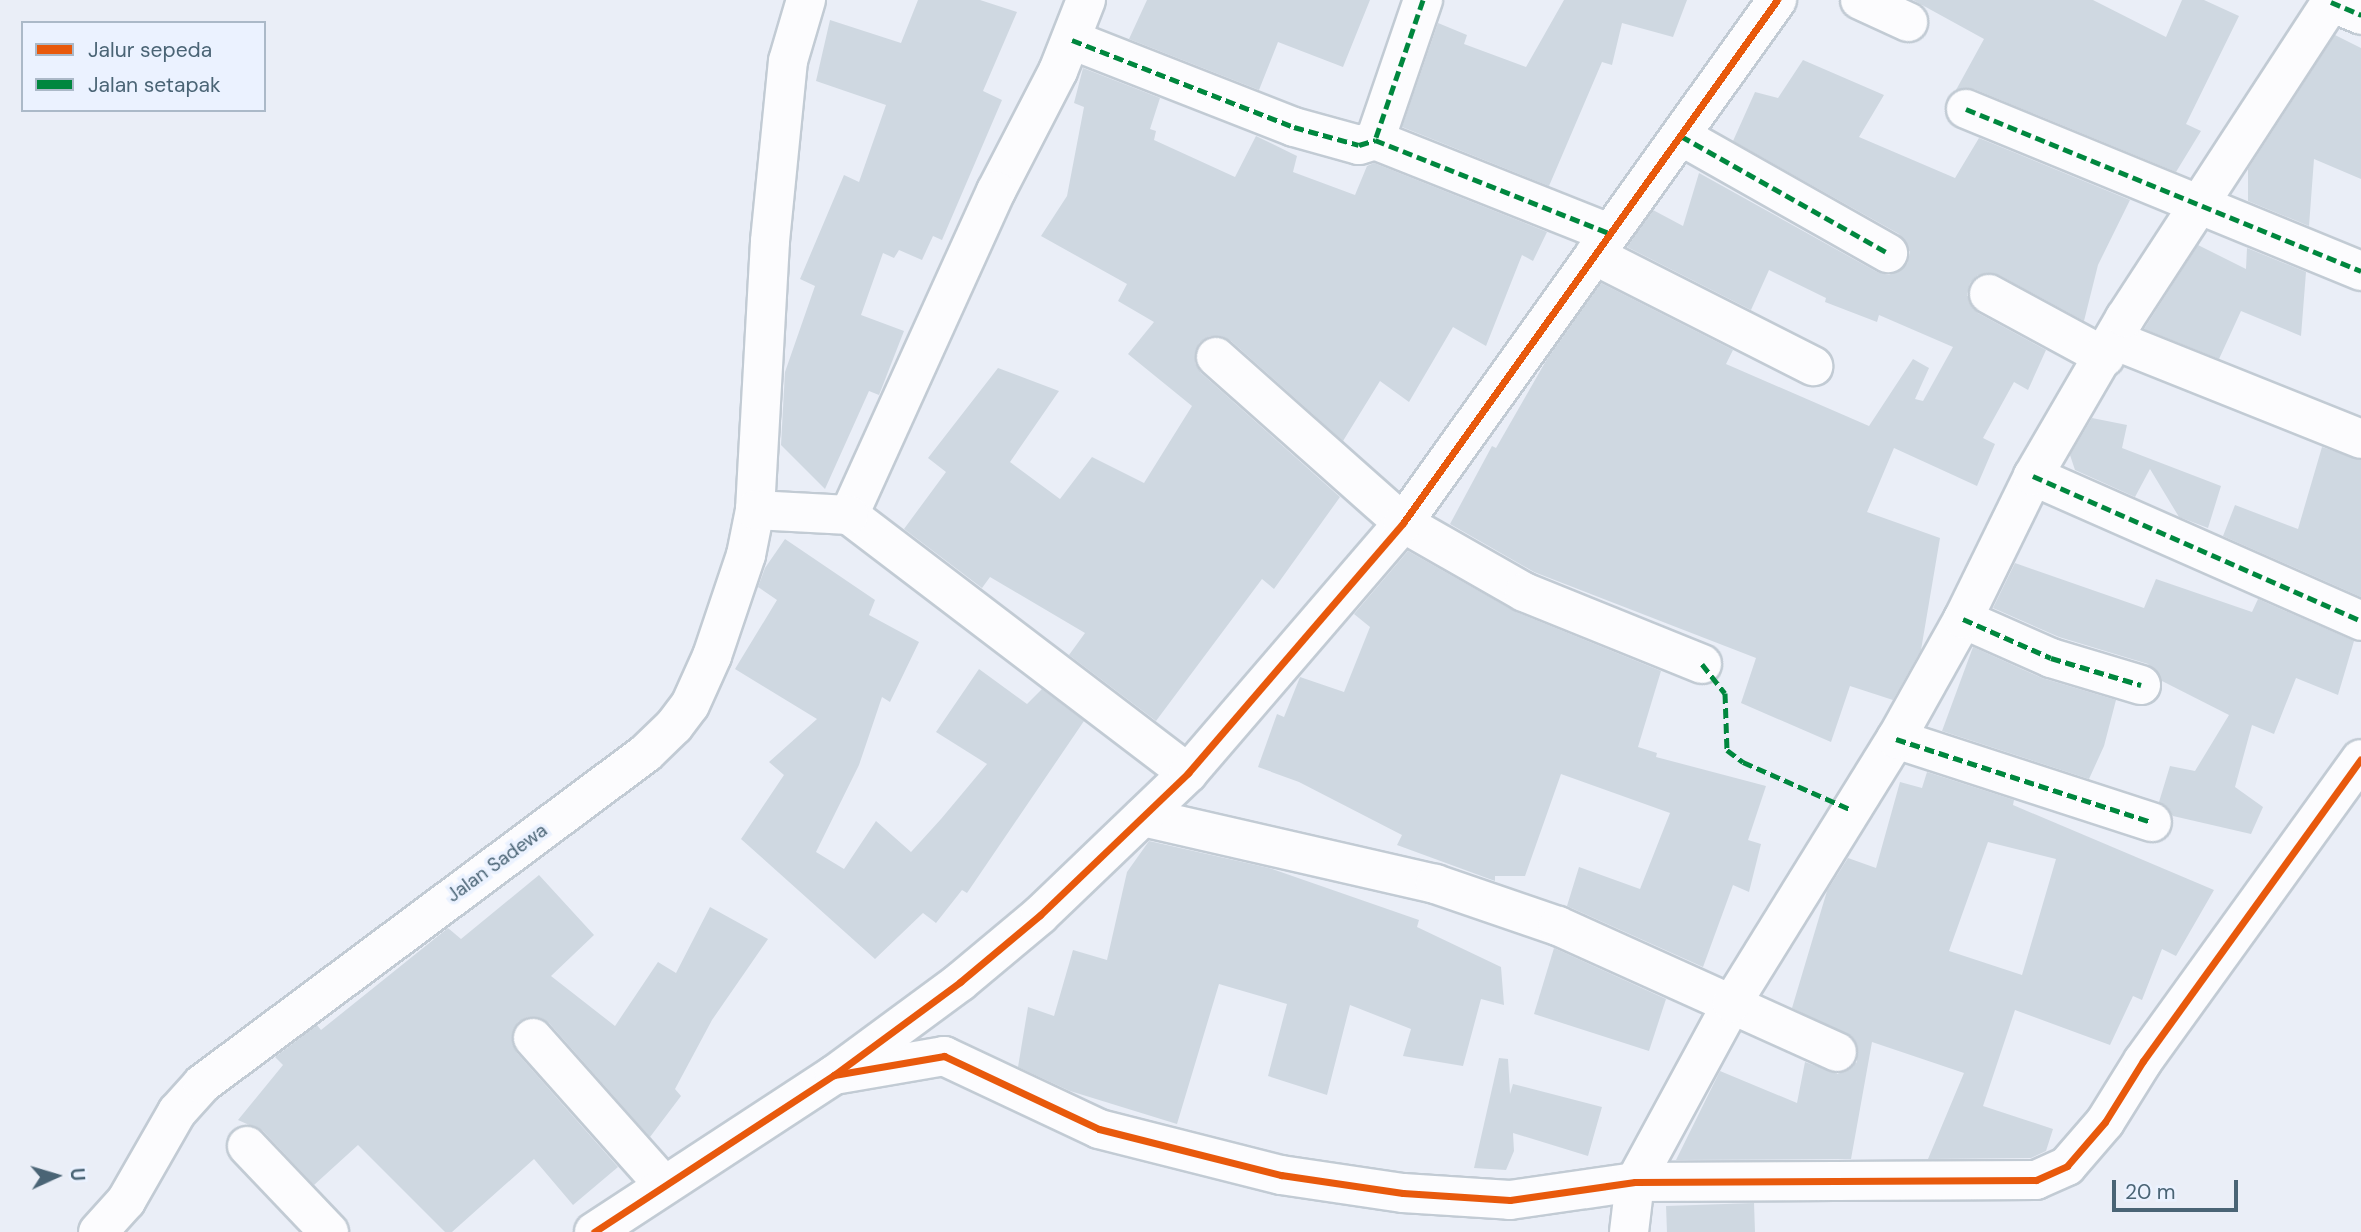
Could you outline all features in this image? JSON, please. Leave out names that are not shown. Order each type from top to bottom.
[{"type":"street","name":"Jalan Sadewa","points":[[98,1232],[126,1201],[177,1112],[202,1084],[646,753],[691,705],[712,656],[746,555],[755,510],[770,241],[788,61],[806,0]]},
{"type":"street","points":[[849,515],[996,191],[1072,40],[1086,0]]},
{"type":"street","points":[[1375,140],[1423,0]]},
{"type":"street","points":[[594,1232],[663,1184],[834,1075],[960,982],[1040,915],[1188,773],[1403,523],[1681,136],[1712,87],[1777,0]]},
{"type":"street","points":[[1860,0],[1908,22]]},
{"type":"street","points":[[1629,1232],[1635,1182],[1732,1003],[1896,739],[1963,619],[2033,476],[2198,207],[2341,5]]},
{"type":"street","points":[[1072,40],[1294,127],[1359,145],[1375,140],[1602,244],[1813,366]]},
{"type":"street","points":[[1966,109],[2095,159],[2198,207],[2361,271]]},
{"type":"street","points":[[1681,136],[1888,253]]},
{"type":"street","points":[[1989,294],[2110,349],[2361,439]]},
{"type":"street","points":[[1216,357],[1403,523],[1524,592],[1702,664]]},
{"type":"street","points":[[2033,476],[2361,621]]},
{"type":"street","points":[[755,510],[849,515],[1188,773]]},
{"type":"street","points":[[1963,619],[2051,658],[2141,685]]},
{"type":"street","points":[[1896,739],[2152,822]]},
{"type":"street","points":[[834,1075],[944,1056],[1099,1129],[1281,1175],[1402,1193],[1510,1200],[1635,1182],[2036,1180],[2067,1166],[2105,1122],[2143,1061],[2361,759]]},
{"type":"street","points":[[1143,817],[1435,884],[1558,926],[1837,1052]]},
{"type":"street","points":[[944,1056],[960,982]]},
{"type":"street","points":[[533,1038],[663,1184]]},
{"type":"street","points":[[247,1146],[328,1232]]},
{"type":"building","points":[[918,0],[980,0],[1017,12],[983,91],[1002,100],[942,240],[933,236],[922,260],[899,250],[894,258],[883,253],[861,315],[904,331],[879,395],[869,391],[825,489],[781,445],[785,372],[815,286],[800,279],[844,175],[859,182],[886,105],[816,81],[830,20],[901,43]]},
{"type":"building","points":[[1147,0],[1370,0],[1343,67],[1278,42],[1259,90],[1129,39]]},
{"type":"building","points":[[1564,0],[1687,0],[1673,37],[1622,23],[1612,65],[1602,62],[1549,186],[1402,127],[1438,23],[1467,35],[1464,44],[1526,67]]},
{"type":"building","points":[[1913,0],[2093,0],[2166,37],[2182,0],[2204,0],[2239,16],[2186,124],[2201,131],[2176,172],[1974,89],[1956,90],[1984,39]]},
{"type":"building","points":[[2335,35],[2361,48],[2361,179],[2314,159],[2309,226],[2248,201],[2248,169]]},
{"type":"building","points":[[1803,60],[1884,95],[1859,137],[1955,178],[1979,138],[2130,200],[2098,265],[2084,321],[1999,275],[1978,275],[1970,283],[1967,295],[1978,313],[2046,350],[2028,390],[2014,382],[1983,438],[1995,444],[1977,486],[1894,448],[1867,512],[1940,538],[1921,650],[1893,700],[1850,686],[1831,742],[1741,703],[1756,658],[1534,572],[1450,524],[1492,446],[1496,448],[1547,359],[1601,283],[1733,350],[1726,364],[1869,426],[1913,359],[1929,368],[1915,399],[1923,401],[1953,347],[1879,315],[1877,322],[1825,302],[1826,298],[1769,270],[1751,310],[1627,247],[1653,210],[1683,226],[1699,173],[1877,272],[1889,275],[1907,264],[1910,252],[1899,234],[1733,141],[1755,92],[1778,98]]},
{"type":"building","points":[[1083,68],[1160,98],[1150,129],[1156,131],[1154,140],[1235,177],[1256,136],[1297,156],[1293,172],[1355,195],[1367,166],[1374,163],[1547,232],[1533,261],[1522,255],[1486,346],[1453,327],[1409,402],[1380,381],[1343,441],[1231,341],[1210,336],[1199,343],[1195,363],[1201,373],[1340,497],[1274,589],[1262,579],[1156,721],[1069,655],[1085,633],[990,577],[982,588],[904,529],[946,472],[928,458],[998,368],[1059,391],[1010,462],[1060,499],[1092,457],[1144,483],[1192,406],[1128,354],[1154,322],[1118,301],[1127,284],[1041,236],[1067,196],[1084,107],[1074,103]]},
{"type":"building","points":[[2198,245],[2246,269],[2247,248],[2306,272],[2301,336],[2241,311],[2219,359],[2144,329]]},
{"type":"building","points":[[2092,418],[2127,425],[2122,448],[2221,486],[2208,528],[2179,517],[2150,469],[2135,497],[2075,470],[2070,455]]},
{"type":"building","points":[[2322,447],[2361,460],[2361,597],[2223,536],[2235,505],[2298,529]]},
{"type":"building","points":[[785,539],[875,600],[869,615],[919,642],[890,702],[882,697],[859,765],[816,852],[844,869],[876,821],[911,852],[941,819],[987,764],[936,732],[979,669],[1027,704],[1042,689],[1084,721],[967,893],[962,890],[936,923],[923,913],[875,959],[741,839],[784,775],[769,762],[817,719],[735,669],[777,600],[758,587],[765,568]]},
{"type":"building","points":[[1408,551],[1516,612],[1661,671],[1638,747],[1657,753],[1656,757],[1766,786],[1748,840],[1761,844],[1749,892],[1733,885],[1703,967],[1567,906],[1579,867],[1640,889],[1670,813],[1561,774],[1525,876],[1495,876],[1495,881],[1397,845],[1402,835],[1299,782],[1258,767],[1277,714],[1284,717],[1300,677],[1344,692],[1370,627],[1354,614]]},
{"type":"building","points":[[2015,563],[2144,608],[2156,579],[2252,612],[2258,599],[2354,641],[2338,695],[2296,678],[2274,734],[2252,725],[2235,787],[2263,807],[2251,834],[2173,816],[2159,802],[2170,766],[2195,771],[2229,715],[2162,681],[2148,664],[2059,637],[1993,608]]},
{"type":"building","points":[[1973,647],[2042,678],[2116,700],[2104,746],[2089,779],[1942,731]]},
{"type":"building","points":[[1927,772],[2014,800],[2013,805],[2214,890],[2176,956],[2162,949],[2142,1000],[2133,996],[2110,1045],[2015,1010],[1983,1106],[2053,1129],[2046,1151],[2031,1158],[1928,1159],[1964,1073],[1872,1042],[1851,1159],[1676,1160],[1720,1071],[1797,1103],[1805,1062],[1838,1074],[1857,1062],[1854,1039],[1792,1008],[1827,891],[1848,858],[1876,868],[1900,782],[1922,788]],"holes":[[[1988,842],[2056,859],[2022,975],[1949,951]]]},
{"type":"building","points":[[1149,841],[1269,868],[1419,920],[1417,927],[1501,967],[1504,1005],[1481,999],[1463,1066],[1403,1056],[1411,1029],[1350,1005],[1327,1095],[1268,1076],[1287,1004],[1219,984],[1177,1124],[1070,1091],[1018,1067],[1028,1007],[1054,1016],[1073,950],[1107,960],[1127,872]]},
{"type":"building","points":[[539,875],[594,935],[551,976],[615,1026],[658,962],[676,973],[710,907],[768,939],[712,1020],[675,1089],[681,1096],[650,1137],[549,1023],[529,1017],[518,1022],[512,1042],[517,1053],[618,1167],[573,1205],[534,1159],[452,1232],[445,1232],[358,1145],[314,1185],[263,1131],[238,1120],[283,1065],[275,1057],[317,1025],[321,1030],[448,928],[461,939]]},
{"type":"building","points":[[1554,948],[1666,999],[1649,1051],[1534,1014]]},
{"type":"building","points":[[1499,1058],[1508,1059],[1510,1094],[1513,1084],[1602,1107],[1588,1156],[1513,1133],[1514,1151],[1506,1170],[1474,1168]]},
{"type":"building","points":[[1754,1203],[1755,1232],[1667,1232],[1666,1206]]},
{"type":"marked path","points":[[1423,0],[1375,140],[1609,233]]},
{"type":"marked path","points":[[2331,2],[2361,15]]},
{"type":"marked path","points":[[1072,40],[1294,127],[1359,145],[1375,140]]},
{"type":"marked path","points":[[1966,109],[2361,271]]},
{"type":"marked path","points":[[1681,136],[1888,253]]},
{"type":"marked path","points":[[2033,476],[2361,621]]},
{"type":"marked path","points":[[1963,619],[2051,658],[2141,685]]},
{"type":"marked path","points":[[1702,664],[1725,693],[1727,750],[1743,762],[1852,810]]},
{"type":"marked path","points":[[1896,739],[2152,822]]},
{"type":"cycle path","points":[[594,1232],[834,1075],[960,982],[1040,915],[1188,773],[1403,523],[1777,0]]},
{"type":"cycle path","points":[[834,1075],[944,1056],[1099,1129],[1281,1175],[1403,1193],[1510,1200],[1635,1182],[2036,1180],[2067,1166],[2105,1122],[2143,1061],[2361,759]]}]
